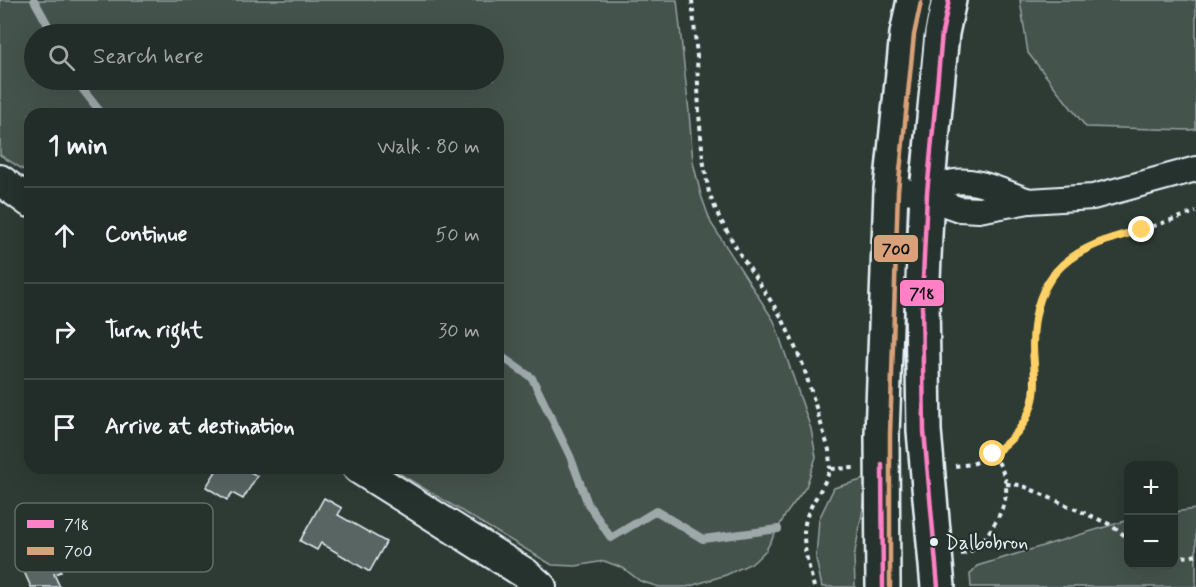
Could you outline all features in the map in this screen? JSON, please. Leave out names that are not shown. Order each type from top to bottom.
[{"type":"main road","points":[[883,587],[882,435],[891,190],[907,34],[914,0]]},
{"type":"main road","points":[[938,587],[924,431],[922,300],[927,193],[942,33],[949,0]]},
{"type":"street","points":[[891,190],[927,193],[956,182],[970,182],[1029,201],[1093,197],[1196,170]]},
{"type":"street","points":[[0,180],[24,198]]},
{"type":"street","points":[[367,474],[526,574],[541,587]]},
{"type":"path","points":[[692,0],[703,159],[710,193],[719,217],[738,250],[782,318],[803,365],[829,450],[830,469],[827,480],[807,516],[804,532],[805,549],[814,587]]},
{"type":"path","points":[[949,467],[977,463],[1006,445],[1018,433],[1032,404],[1035,385],[1033,343],[1036,313],[1048,280],[1060,267],[1081,251],[1128,233],[1196,212]]},
{"type":"path","points":[[957,555],[968,554],[981,543],[999,518],[1006,498],[1006,484],[1003,468],[993,454]]},
{"type":"path","points":[[830,469],[858,468]]},
{"type":"path","points":[[1006,484],[1021,485],[1108,524],[1124,535]]},
{"type":"path","points":[[1178,556],[1196,555]]},
{"type":"shaded area","points":[[0,0],[677,0],[693,162],[701,195],[711,223],[774,321],[811,429],[816,457],[806,487],[786,514],[766,550],[754,562],[726,575],[687,587],[659,587],[640,581],[623,568],[604,561],[576,566],[552,565],[400,474],[504,474],[504,108],[24,108],[24,170],[0,155]]},
{"type":"shaded area","points":[[1020,0],[1196,0],[1196,129],[1086,127],[1028,53]]},
{"type":"shaded area","points":[[865,479],[865,498],[854,557],[855,587],[822,587],[816,559],[819,519],[834,488]]},
{"type":"shaded area","points":[[1196,509],[1196,587],[971,587],[970,574],[977,566],[1124,521],[1124,569],[1178,569],[1178,511]]},
{"type":"building","points":[[214,474],[254,474],[257,476],[243,499],[232,493],[227,500],[206,487]]},
{"type":"building","points":[[324,498],[342,508],[338,515],[386,542],[370,571],[321,543],[317,550],[300,541]]},
{"type":"building","points":[[24,572],[61,572],[54,574],[60,587],[31,587]]},
{"type":"waterway","points":[[34,0],[47,24]]},
{"type":"waterway","points":[[83,90],[97,108]]},
{"type":"waterway","points":[[504,358],[532,378],[570,456],[588,504],[611,538],[656,511],[703,539],[778,529]]},
{"type":"transit line","name":"718","points":[[938,587],[924,431],[922,300],[927,193],[942,33],[949,0]]},
{"type":"transit line","name":"700","points":[[890,587],[890,435],[898,191],[914,35],[921,2]]},
{"type":"transit line","name":"718","points":[[882,464],[883,587]]},
{"type":"place","name":"Dalbobron","points":[[934,542]]},
{"type":"route","points":[[993,454],[1018,433],[1032,404],[1035,385],[1033,343],[1036,313],[1048,280],[1060,267],[1081,251],[1142,230]]}]
